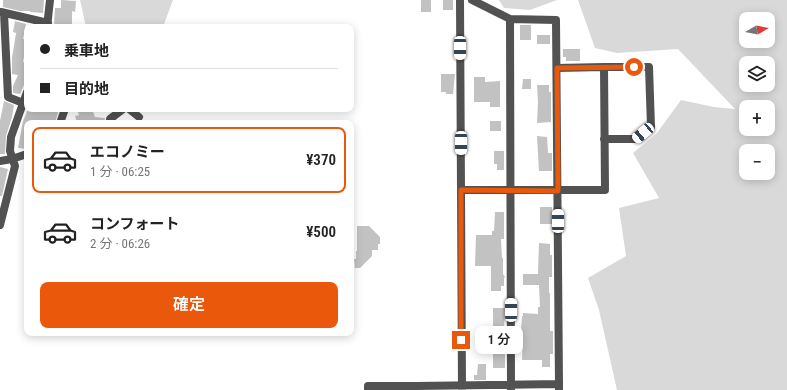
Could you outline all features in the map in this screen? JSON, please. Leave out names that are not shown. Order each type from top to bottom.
[{"type":"street","points":[[48,24],[50,0]]},
{"type":"street","points":[[460,0],[462,388]]},
{"type":"street","points":[[368,390],[368,386],[415,388],[559,387],[556,20],[510,19],[472,0]]},
{"type":"street","points":[[0,224],[15,166],[10,152],[11,137],[23,103],[8,97],[2,13],[44,24]]},
{"type":"street","points":[[510,19],[511,387]]},
{"type":"street","points":[[461,190],[605,190],[604,67]]},
{"type":"street","points":[[557,68],[649,67],[651,127],[636,139],[604,140]]},
{"type":"street","points":[[110,120],[119,112]]},
{"type":"street","points":[[132,112],[139,117]]},
{"type":"street","points":[[0,161],[12,160],[24,155]]},
{"type":"shaded area","points":[[80,0],[173,0],[164,24],[85,24]]},
{"type":"shaded area","points":[[499,0],[557,0],[530,10],[504,8]]},
{"type":"shaded area","points":[[578,0],[787,0],[787,390],[617,390],[599,310],[588,278],[626,256],[619,208],[659,198],[633,153],[657,133],[681,100],[714,107],[735,109],[678,49],[617,53],[595,48]]},
{"type":"building","points":[[3,0],[44,0],[43,13],[20,11],[3,7]]},
{"type":"building","points":[[61,0],[76,1],[75,12],[72,11],[72,24],[54,24],[55,8],[61,8]]},
{"type":"building","points":[[421,0],[431,0],[431,12],[421,12]]},
{"type":"building","points":[[443,0],[453,0],[453,10],[443,10]]},
{"type":"building","points":[[15,21],[26,24],[24,24],[23,39],[24,85],[20,94],[13,93],[13,86],[18,75],[12,74],[12,58],[16,33],[13,32]]},
{"type":"building","points":[[520,25],[531,25],[531,40],[520,40]]},
{"type":"building","points":[[537,35],[550,35],[550,44],[537,44]]},
{"type":"building","points":[[563,49],[580,49],[580,61],[566,61],[566,57],[563,57]]},
{"type":"building","points":[[441,74],[455,74],[453,94],[441,92]]},
{"type":"building","points":[[474,77],[485,77],[485,82],[500,81],[500,107],[490,107],[490,102],[474,102]]},
{"type":"building","points":[[523,79],[531,79],[531,89],[522,89]]},
{"type":"building","points":[[537,85],[549,85],[549,92],[551,92],[551,122],[537,123]]},
{"type":"building","points":[[4,101],[14,105],[6,136],[5,154],[0,154],[0,121]]},
{"type":"building","points":[[27,112],[58,112],[56,120],[24,120],[24,149],[18,148],[23,121]]},
{"type":"building","points":[[78,112],[93,112],[95,117],[105,118],[105,120],[76,120],[75,116],[79,115]]},
{"type":"building","points":[[490,121],[501,121],[501,131],[490,131]]},
{"type":"building","points":[[537,136],[547,137],[548,153],[552,153],[552,171],[539,171]]},
{"type":"building","points":[[494,151],[504,151],[504,170],[497,170],[497,164],[494,164]]},
{"type":"building","points":[[0,167],[8,169],[2,196],[0,196]]},
{"type":"building","points":[[540,207],[552,207],[552,224],[540,224]]},
{"type":"building","points":[[495,212],[504,212],[504,239],[501,239],[503,274],[505,277],[504,286],[501,286],[501,291],[491,291],[491,266],[475,266],[476,235],[492,235],[492,231],[494,231]]},
{"type":"building","points":[[357,226],[369,226],[380,237],[378,250],[372,250],[372,256],[360,268],[355,268],[354,259],[356,259],[357,251]]},
{"type":"building","points":[[539,243],[550,244],[550,255],[552,255],[552,277],[549,277],[549,293],[550,331],[553,331],[553,354],[550,354],[550,367],[542,367],[542,360],[522,360],[523,335],[521,331],[523,313],[538,314],[538,307],[540,307],[539,285],[523,285],[523,274],[538,274]]},
{"type":"building","points":[[493,308],[505,308],[502,344],[505,344],[505,368],[493,368]]},
{"type":"building","points":[[478,364],[486,364],[486,380],[474,380],[474,375],[477,375]]},
{"type":"route","points":[[461,340],[461,190],[558,191],[557,68],[634,67]]}]
